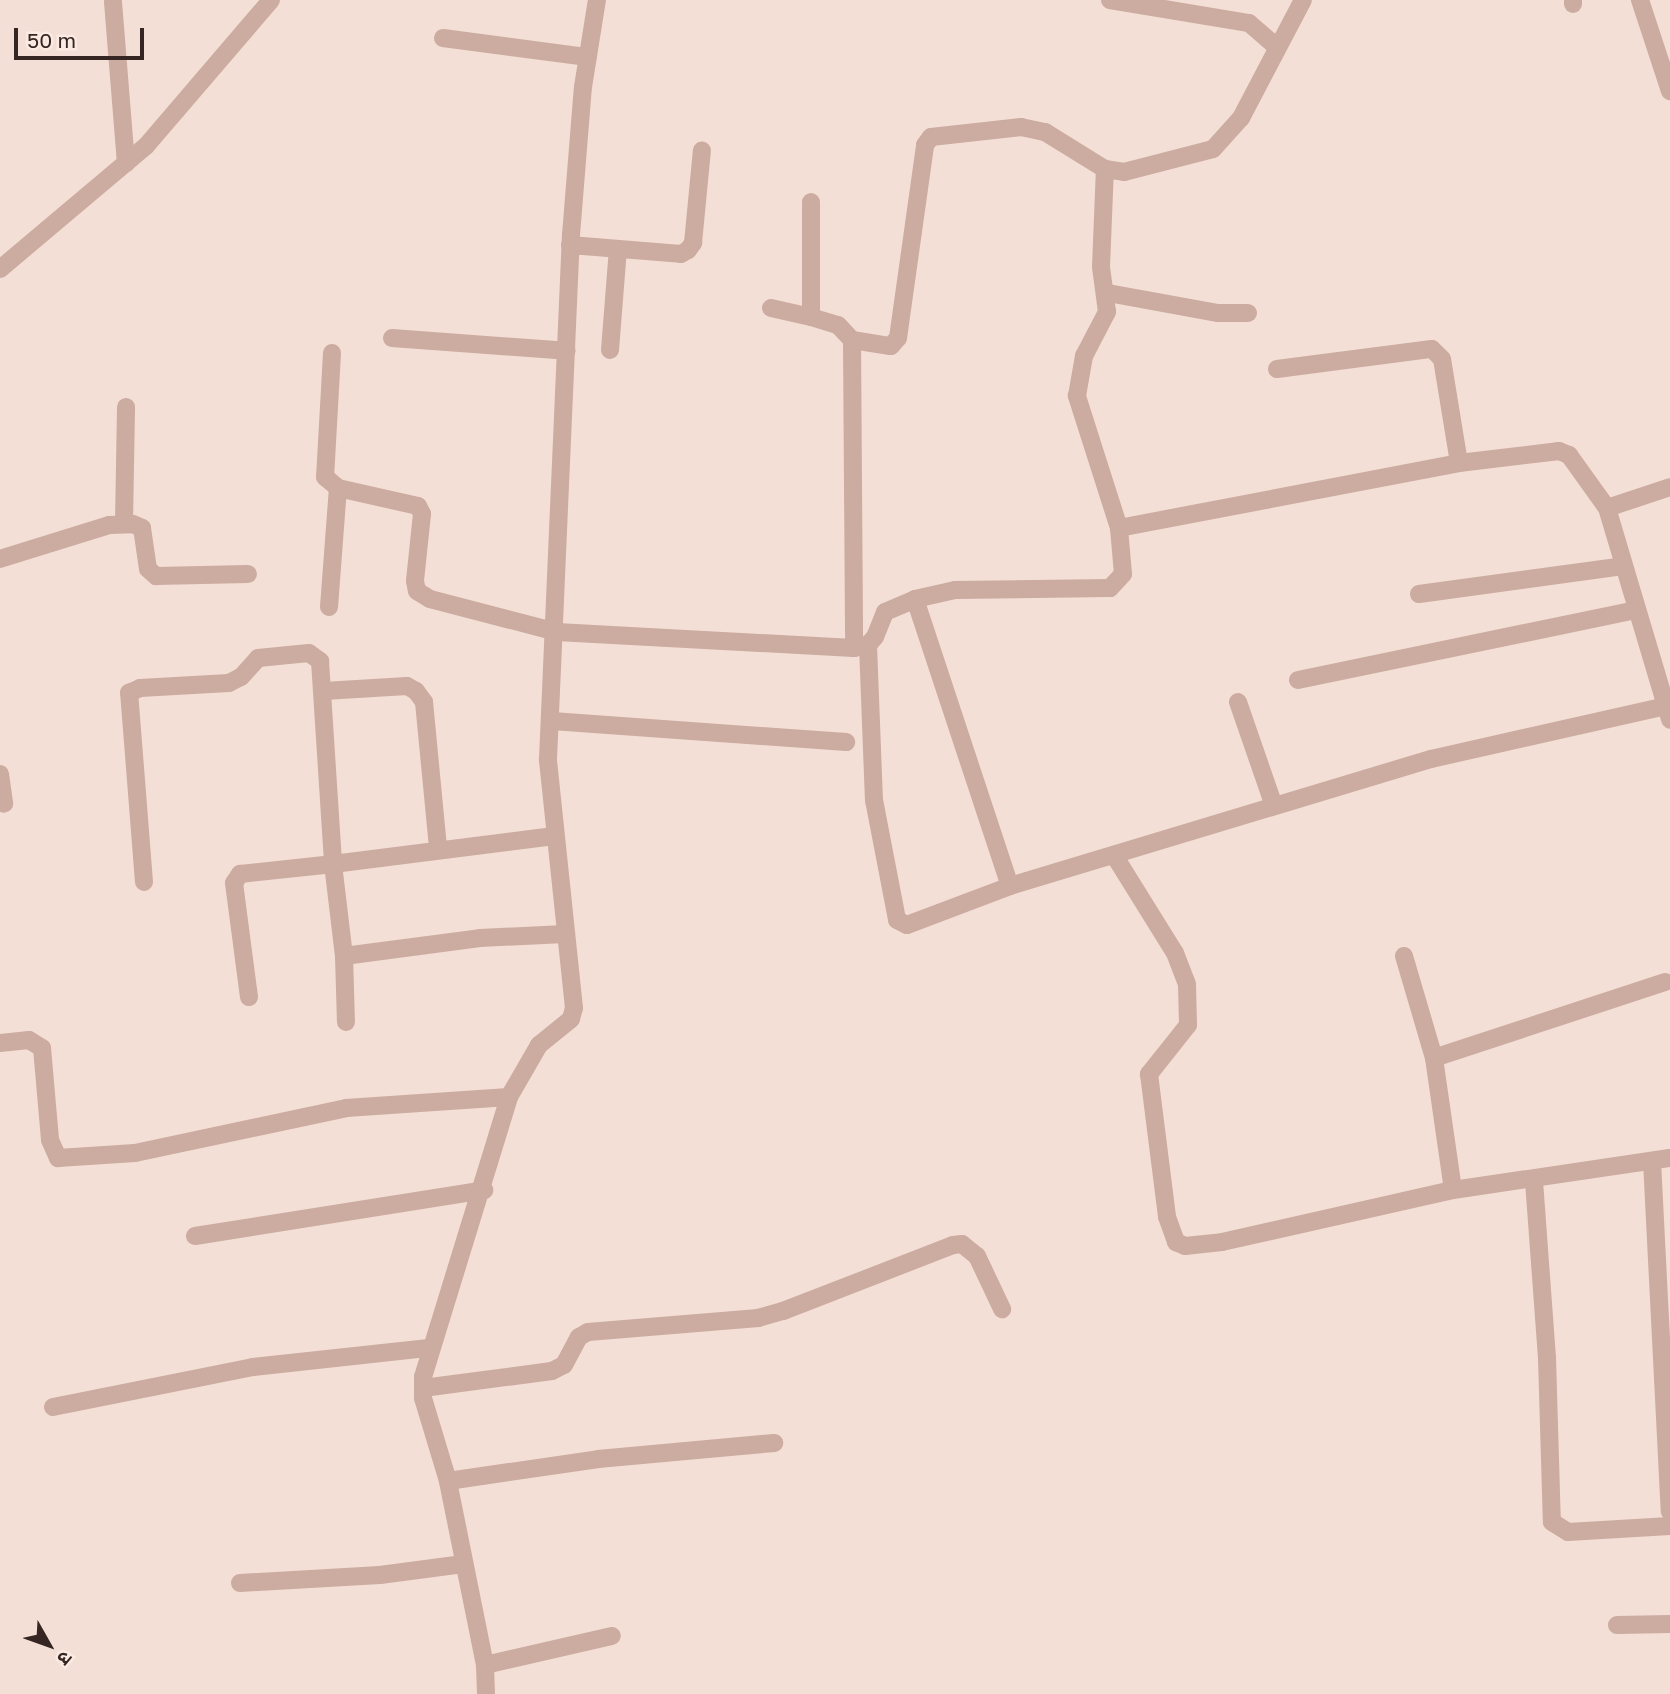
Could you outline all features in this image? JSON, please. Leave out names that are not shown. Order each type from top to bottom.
[{"type":"street","points":[[0,269],[157,135],[271,0]]},
{"type":"street","points":[[486,1694],[485,1665],[448,1481],[423,1388],[429,1348],[484,1190],[509,1097],[539,1045],[571,1019],[574,1008],[548,759],[556,632],[570,245],[588,57],[597,0]]},
{"type":"street","points":[[1110,0],[1249,23],[1278,47]]},
{"type":"street","points":[[852,341],[891,346],[898,338],[925,145],[931,137],[1033,130],[1077,148],[1105,169],[1149,169],[1213,149],[1241,118],[1303,0]]},
{"type":"street","points":[[1640,0],[1670,91]]},
{"type":"street","points":[[113,2],[126,163]]},
{"type":"street","points":[[443,38],[588,57]]},
{"type":"street","points":[[570,245],[681,254],[688,250],[693,243],[702,150]]},
{"type":"street","points":[[861,646],[885,612],[915,599],[968,589],[1110,588],[1123,574],[1119,528],[1077,396],[1077,373],[1107,312],[1108,293],[1101,267],[1105,169]]},
{"type":"street","points":[[811,202],[811,317]]},
{"type":"street","points":[[610,350],[618,249]]},
{"type":"street","points":[[1108,293],[1218,313],[1248,313]]},
{"type":"street","points":[[771,308],[838,325],[852,341],[861,646],[874,800],[897,920],[907,925],[1010,886],[1431,759],[1668,713],[1635,610],[1607,508],[1574,460],[1559,451],[1459,463],[1119,528]]},
{"type":"street","points":[[392,338],[567,351]]},
{"type":"street","points":[[1276,369],[1408,351],[1438,351],[1459,463]]},
{"type":"street","points":[[332,353],[325,477],[338,488],[418,506],[422,514],[415,581],[421,596],[556,632],[861,646]]},
{"type":"street","points":[[124,523],[126,407]]},
{"type":"street","points":[[1607,508],[1670,487]]},
{"type":"street","points":[[329,607],[338,488]]},
{"type":"street","points":[[0,559],[124,523],[142,528],[148,569],[156,576],[248,574]]},
{"type":"street","points":[[1419,594],[1623,566]]},
{"type":"street","points":[[915,599],[1010,886]]},
{"type":"street","points":[[1298,680],[1635,610]]},
{"type":"street","points":[[144,882],[129,693],[140,688],[229,683],[241,677],[258,658],[309,653],[320,661],[324,691],[332,864],[344,956],[346,1022]]},
{"type":"street","points":[[324,691],[407,686],[416,691],[424,702],[438,848]]},
{"type":"street","points":[[1238,702],[1274,806]]},
{"type":"street","points":[[552,721],[846,742]]},
{"type":"street","points":[[0,774],[4,804]]},
{"type":"street","points":[[249,997],[236,877],[438,848],[554,836]]},
{"type":"street","points":[[1114,855],[1175,953],[1187,984],[1188,1025],[1149,1074],[1167,1217],[1176,1242],[1185,1246],[1222,1242],[1453,1190],[1534,1181],[1670,1157]]},
{"type":"street","points":[[344,956],[480,938],[565,934]]},
{"type":"street","points":[[1404,956],[1434,1058],[1453,1190]]},
{"type":"street","points":[[1434,1058],[1665,982]]},
{"type":"street","points":[[0,1043],[29,1040],[42,1048],[50,1140],[58,1158],[135,1153],[346,1108],[509,1097]]},
{"type":"street","points":[[1652,1161],[1670,1512]]},
{"type":"street","points":[[1534,1181],[1547,1358],[1552,1522],[1568,1532],[1670,1526]]},
{"type":"street","points":[[195,1236],[484,1190]]},
{"type":"street","points":[[423,1388],[552,1371],[564,1365],[579,1337],[588,1332],[758,1318],[783,1311],[953,1245],[962,1244],[977,1256],[1002,1309]]},
{"type":"street","points":[[53,1406],[253,1367],[429,1348]]},
{"type":"street","points":[[448,1481],[598,1459],[774,1443]]},
{"type":"street","points":[[240,1583],[380,1575],[463,1564]]},
{"type":"street","points":[[1617,1625],[1670,1624]]},
{"type":"street","points":[[485,1665],[612,1636]]}]
